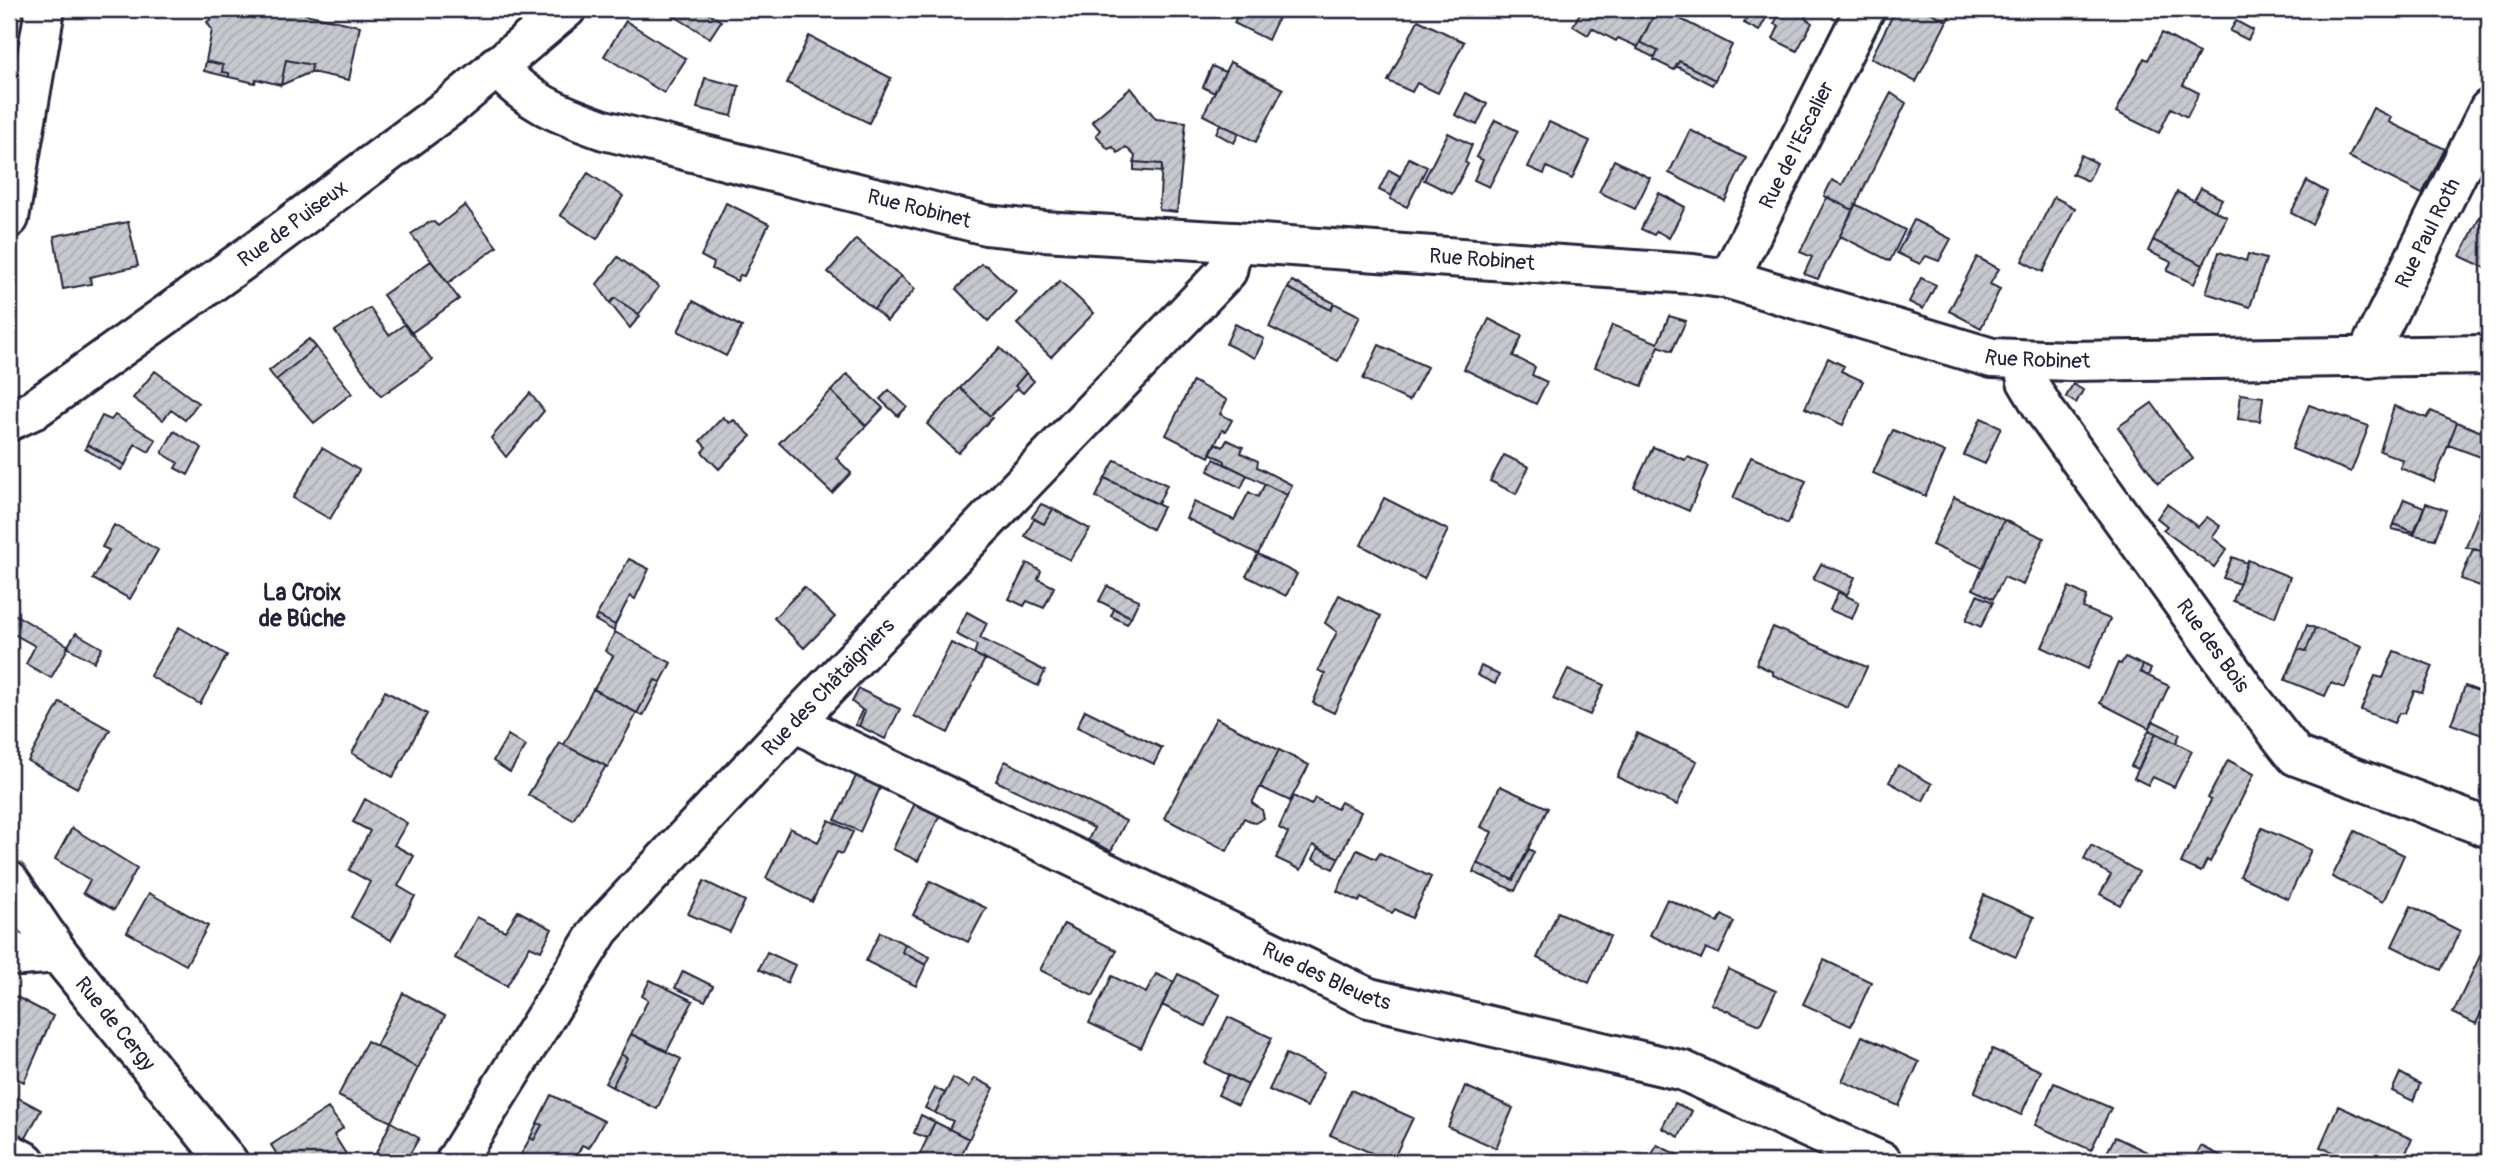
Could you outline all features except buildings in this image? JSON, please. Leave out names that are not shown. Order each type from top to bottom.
[{"type":"street","points":[[9,218],[45,9]]},
{"type":"street","name":"Rue de Puiseux","points":[[9,421],[33,410],[260,248],[453,104],[566,9]]},
{"type":"street","name":"Rue de l'Escalier","points":[[1729,279],[1865,9]]},
{"type":"street","name":"Rue Robinet","points":[[496,66],[518,90],[562,115],[604,130],[986,225],[1693,274],[1729,279],[1992,358],[2370,358],[2489,355]]},
{"type":"street","name":"Rue Paul Roth","points":[[2370,358],[2373,343],[2489,109]]},
{"type":"street","name":"Rue des Châtaigniers","points":[[455,1162],[600,929],[795,721],[1227,271],[1233,242]]},
{"type":"street","name":"Rue des Bois","points":[[2023,360],[2027,381],[2045,411],[2296,757],[2489,828]]},
{"type":"street","name":"Rue des Bleuets","points":[[795,721],[828,740],[1369,998],[1684,1071],[1882,1162]]},
{"type":"street","name":"Rue de Cergy","points":[[9,881],[58,953],[228,1162]]},
{"type":"street","points":[[9,950],[21,956],[58,953]]},
{"type":"street","points":[[9,1153],[26,1162]]},
{"type":"district","name":"La Croix de Bûche","points":[[302,605]]}]
